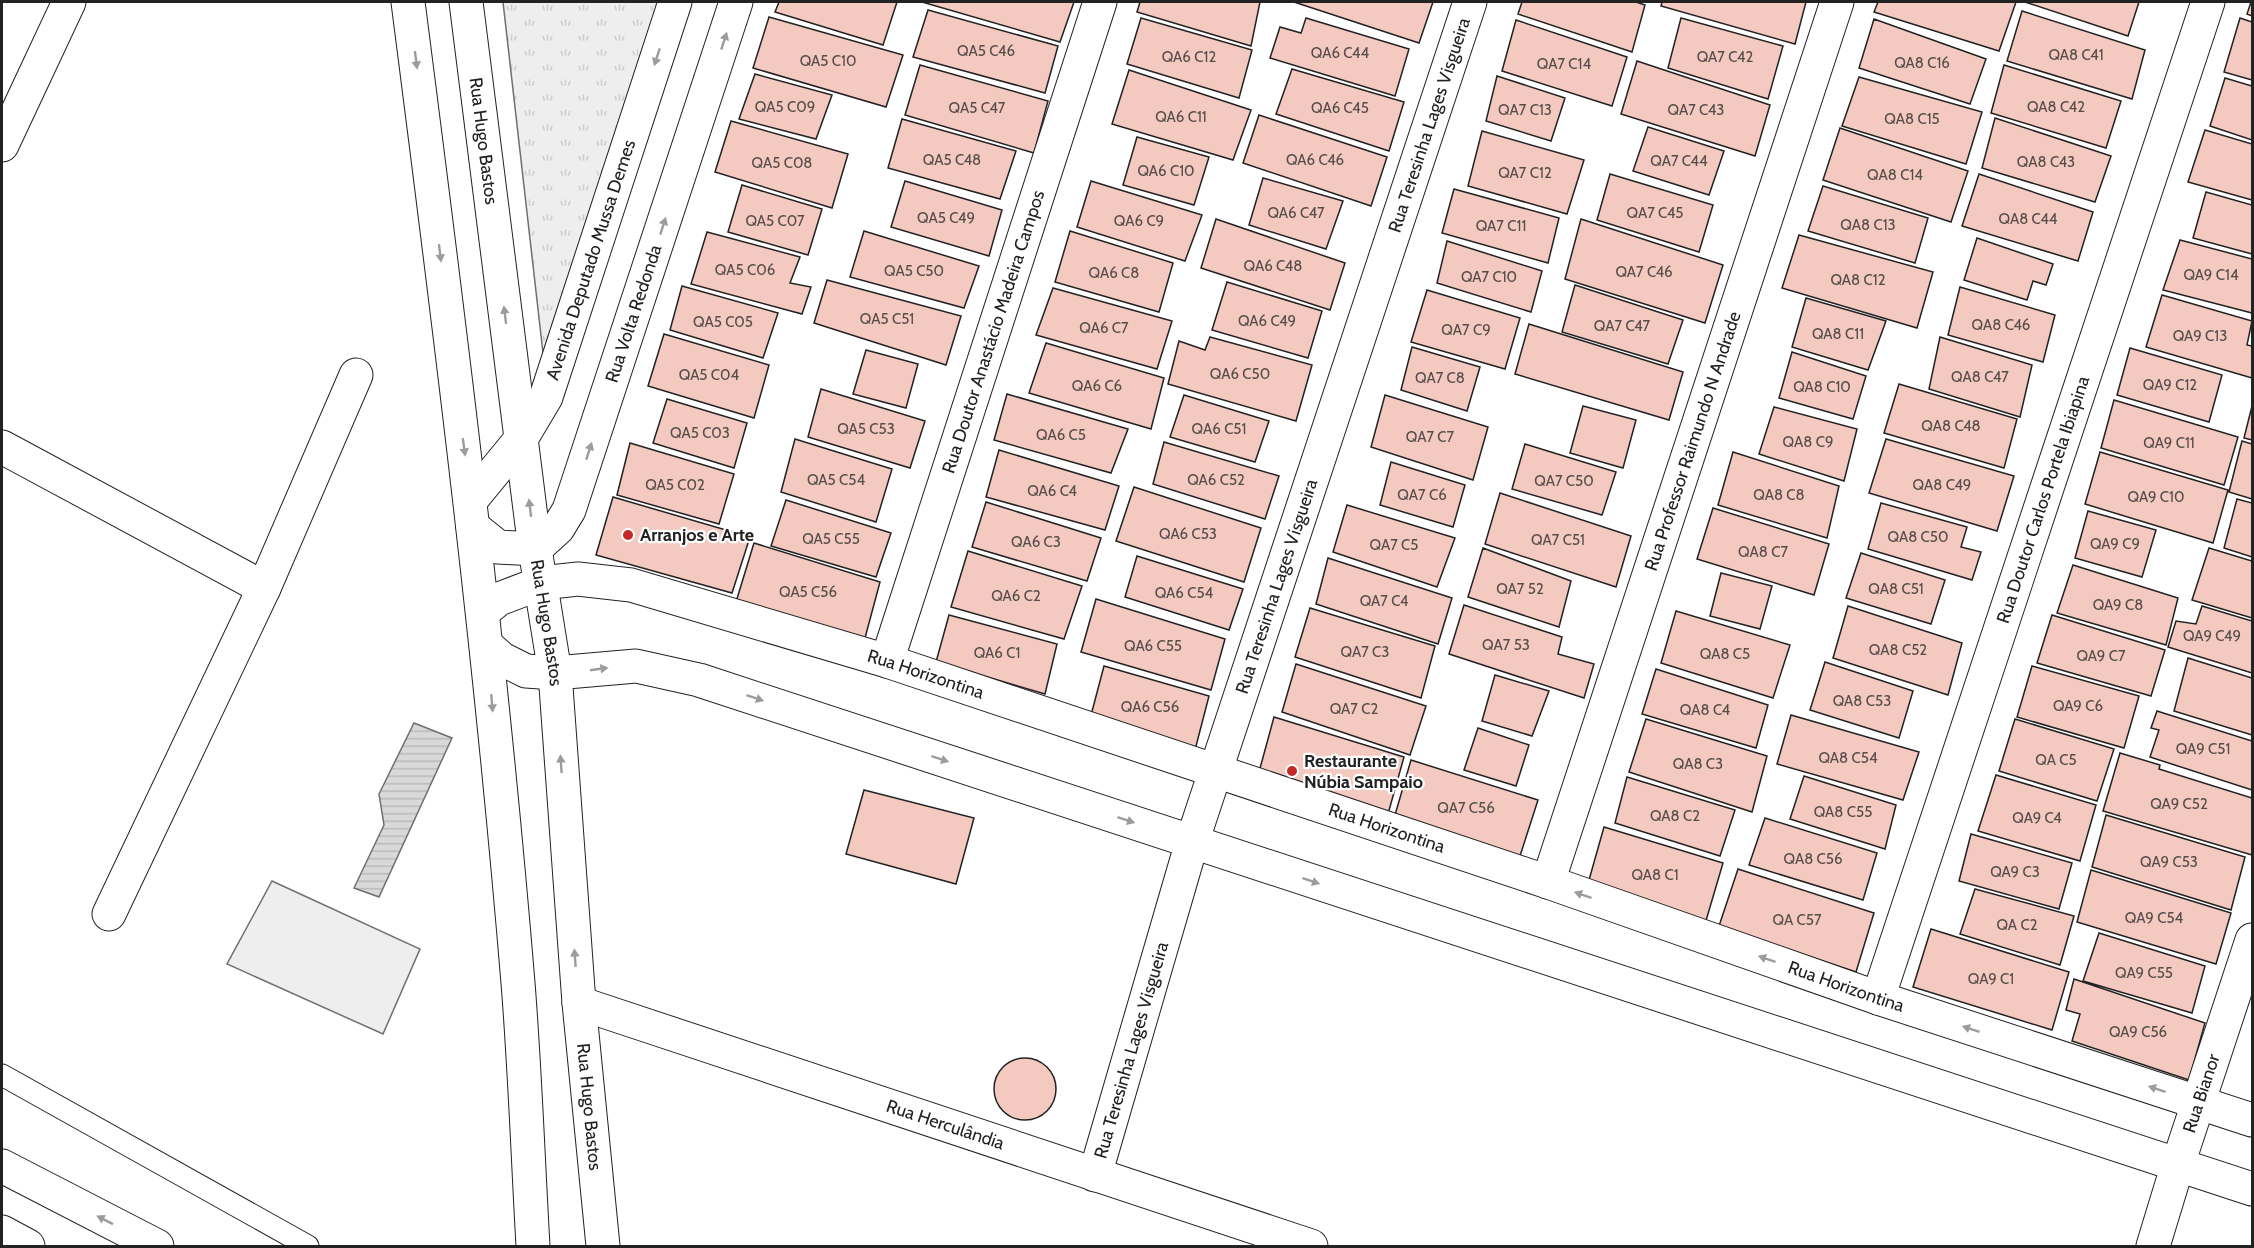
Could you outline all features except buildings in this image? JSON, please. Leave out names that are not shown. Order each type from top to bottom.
[{"type":"street","points":[[2,145],[69,2]]},
{"type":"street","points":[[408,2],[483,612],[518,985],[532,1246]]},
{"type":"street","name":"Rua Hugo Bastos","points":[[466,2],[535,549],[555,673],[579,1003],[603,1246]]},
{"type":"street","name":"Avenida Deputado Mussa Demes","points":[[472,513],[521,440],[546,397],[675,2]]},
{"type":"street","name":"Rua Volta Redonda","points":[[535,549],[565,520],[574,498],[736,2]]},
{"type":"street","name":"Rua Doutor Anastácio Madeira Campos","points":[[887,661],[1100,2]]},
{"type":"street","name":"Rua Teresinha Lages Visgueira","points":[[1095,1175],[1192,842],[1470,2]]},
{"type":"street","name":"Rua Professor Raimundo N Andrade","points":[[1548,882],[1837,2]]},
{"type":"street","name":"Rua Doutor Carlos Portela Ibiapina","points":[[1878,998],[2208,2]]},
{"type":"street","points":[[109,914],[264,588],[356,375]]},
{"type":"street","points":[[2,447],[264,588]]},
{"type":"street","points":[[472,513],[498,547],[535,549]]},
{"type":"street","name":"Rua Horizontina","points":[[483,612],[499,599],[541,583],[578,579],[631,585],[887,661],[1548,882],[1878,998],[2253,1120]]},
{"type":"street","points":[[486,645],[502,659],[526,671],[555,673],[636,666],[699,680],[2253,1189]]},
{"type":"street","name":"Rua Bianor","points":[[2153,1246],[2198,1102],[2253,940]]},
{"type":"street","name":"Rua Herculândia","points":[[579,1003],[1311,1246]]},
{"type":"street","points":[[2,1166],[157,1246]]},
{"type":"street","points":[[2,1232],[28,1246]]},
{"type":"lane","points":[[2,1075],[308,1246]]},
{"type":"green space","points":[[503,2],[658,2],[543,353]]},
{"type":"green space","points":[[272,881],[420,949],[383,1034],[227,964]]},
{"type":"shaded area","points":[[414,723],[452,738],[379,897],[354,888],[384,825],[379,794]]},
{"type":"place","name":"Arranjos e Arte","points":[[628,535]]},
{"type":"place","name":"Restaurante Núbia Sampaio","points":[[1292,771]]}]
